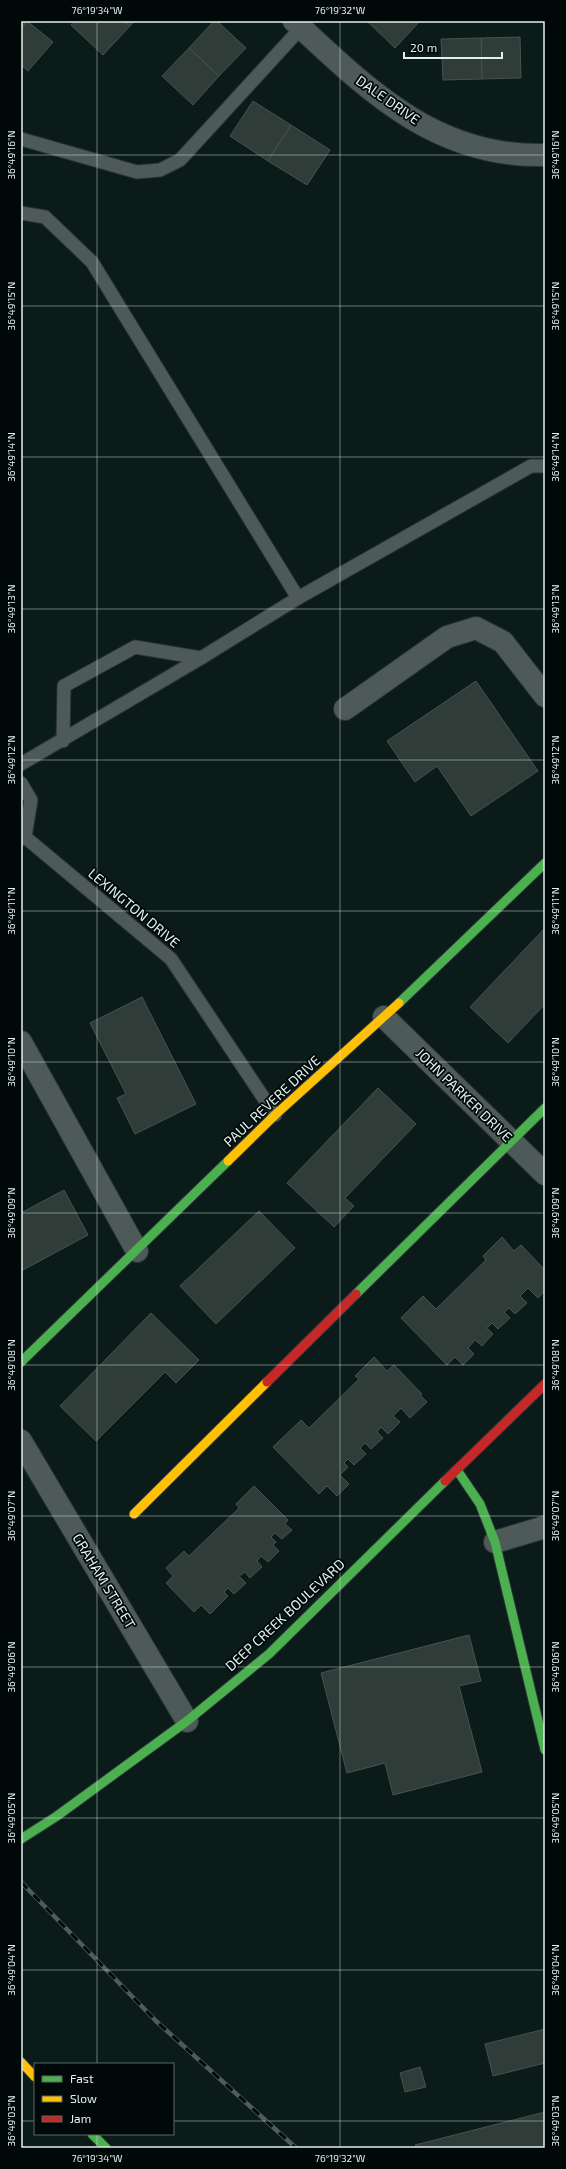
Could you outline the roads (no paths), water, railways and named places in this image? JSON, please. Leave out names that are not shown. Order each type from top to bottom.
[{"type":"street","name":"DALE DRIVE","points":[[297,24],[368,88],[412,119],[446,136],[481,148],[526,155],[545,155]]},
{"type":"street","points":[[345,709],[446,637],[476,628],[504,642],[545,696]]},
{"type":"street","name":"PAUL REVERE DRIVE","points":[[21,1362],[137,1251],[275,1115],[384,1017],[545,863]]},
{"type":"street","name":"JOHN PARKER DRIVE","points":[[384,1017],[545,1174]]},
{"type":"street","points":[[21,1042],[137,1251]]},
{"type":"street","points":[[134,1514],[545,1108]]},
{"type":"street","name":"DEEP CREEK BOULEVARD","points":[[21,1839],[57,1816],[187,1721],[269,1654],[545,1384]]},
{"type":"street","name":"GRAHAM STREET","points":[[21,1441],[187,1721]]},
{"type":"street","points":[[457,1470],[480,1504],[495,1542],[545,1750]]},
{"type":"street","points":[[495,1542],[545,1527]]},
{"type":"street","points":[[21,2062],[34,2076]]},
{"type":"street","points":[[93,2135],[106,2148]]},
{"type":"lane","points":[[21,139],[138,172],[160,170],[180,160],[297,24]]},
{"type":"lane","points":[[21,213],[45,217],[92,262],[298,598]]},
{"type":"lane","points":[[21,764],[63,741],[298,598],[532,466],[545,466]]},
{"type":"lane","points":[[63,741],[64,686],[135,647],[201,658]]},
{"type":"lane","points":[[21,783],[31,800],[23,838]]},
{"type":"lane","name":"LEXINGTON DRIVE","points":[[23,838],[171,959],[275,1115]]},
{"type":"railway","points":[[21,1882],[156,2021],[296,2148]]}]
